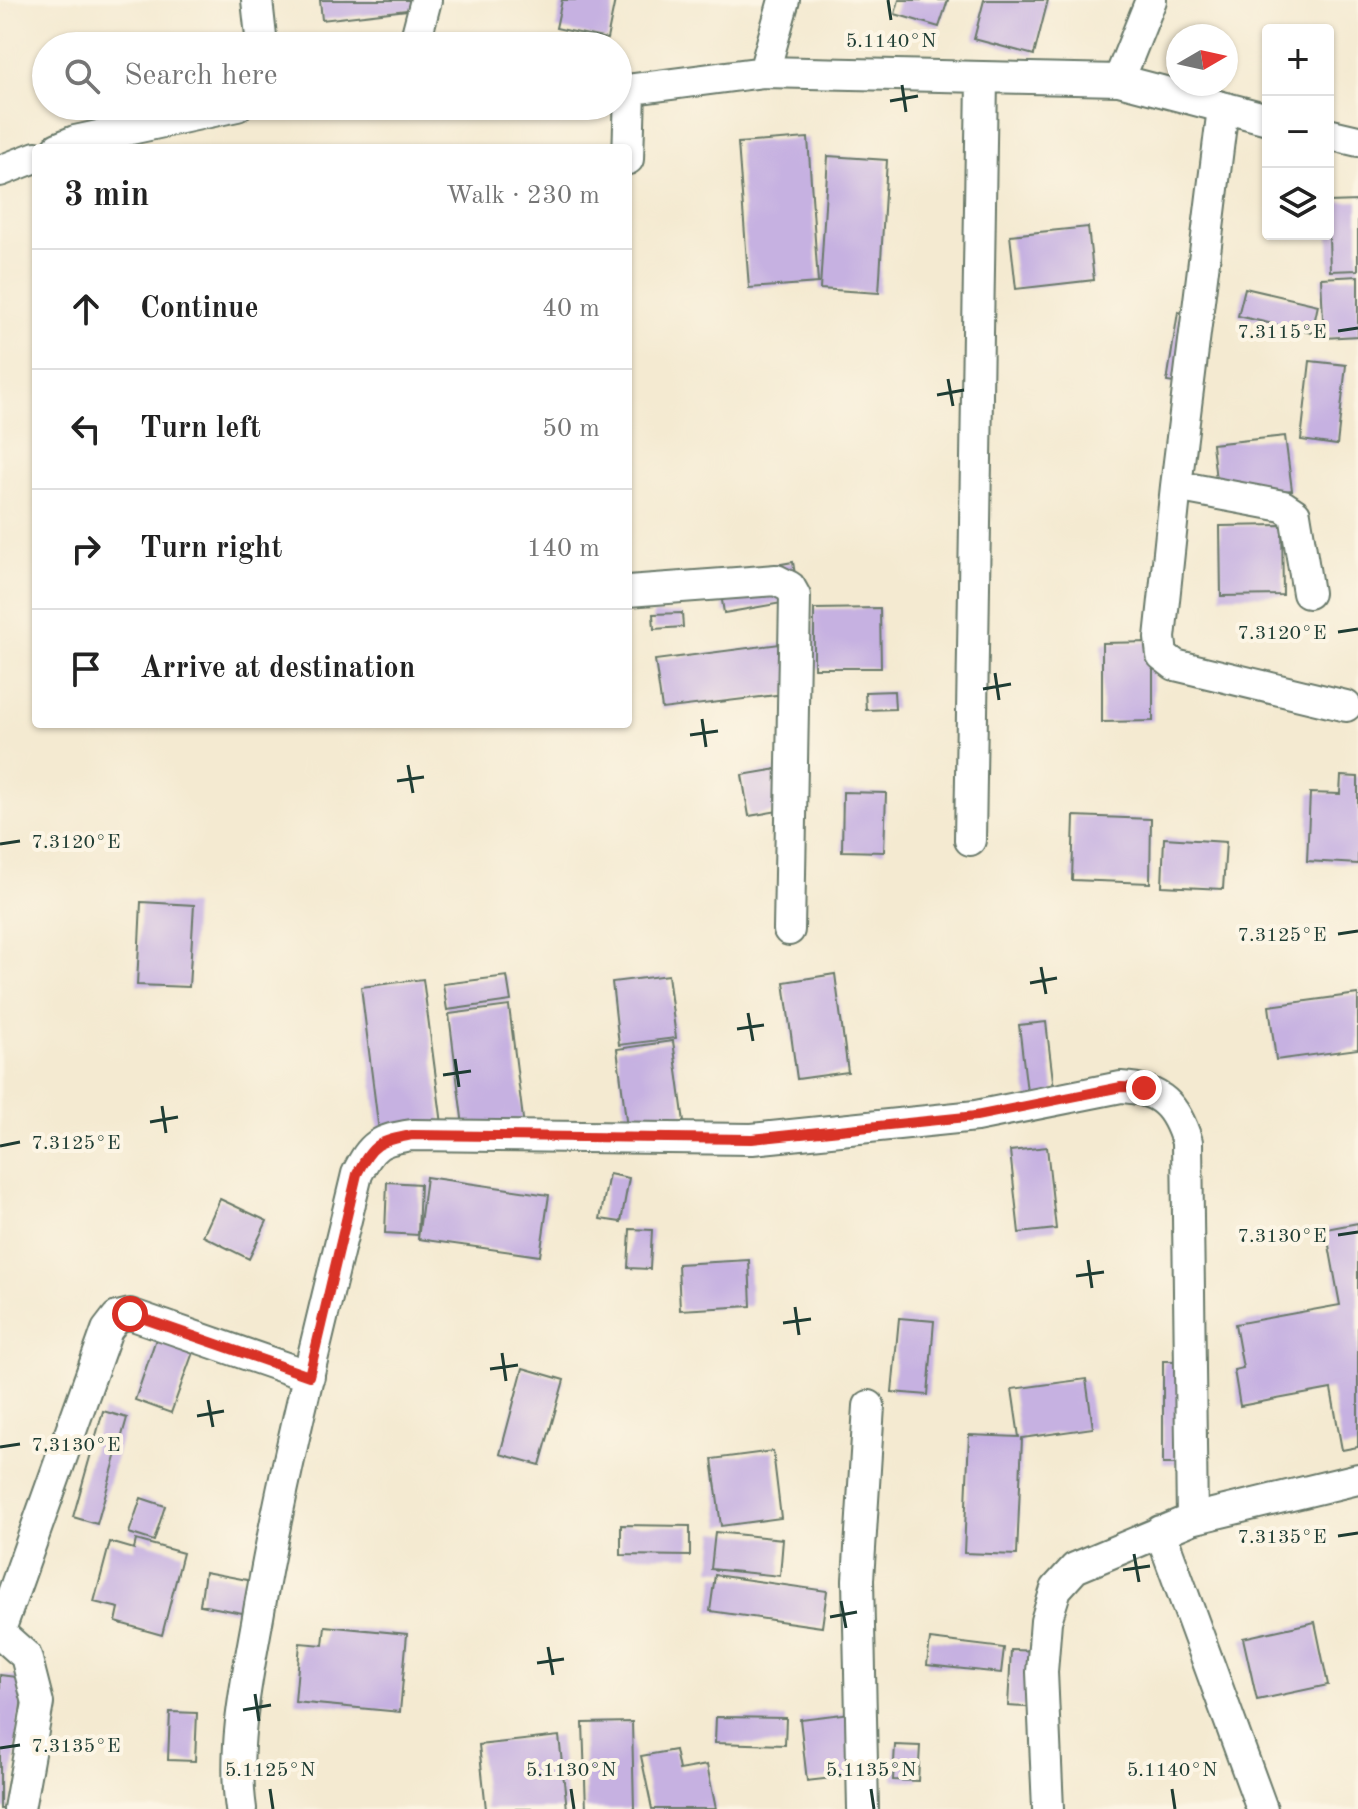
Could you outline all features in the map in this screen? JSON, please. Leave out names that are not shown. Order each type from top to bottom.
[{"type":"street","points":[[257,0],[260,32]]},
{"type":"street","points":[[418,32],[426,0]]},
{"type":"street","points":[[764,72],[784,0]]},
{"type":"street","points":[[1119,80],[1151,0]]},
{"type":"street","points":[[632,90],[764,72],[1119,80],[1262,118]]},
{"type":"street","points":[[970,840],[982,79]]},
{"type":"street","points":[[1223,108],[1176,486],[1160,638],[1162,655],[1175,665],[1346,706]]},
{"type":"street","points":[[68,144],[172,120]]},
{"type":"street","points":[[626,120],[627,144]]},
{"type":"street","points":[[1334,135],[1358,141]]},
{"type":"street","points":[[0,171],[32,159]]},
{"type":"street","points":[[1176,486],[1283,506],[1295,514],[1308,593]]},
{"type":"street","points":[[632,591],[776,580],[790,587],[795,596],[789,930]]},
{"type":"street","points":[[241,1809],[236,1775],[251,1656],[275,1518],[357,1174],[367,1155],[385,1140],[412,1135],[752,1139],[976,1116],[1121,1087],[1144,1088],[1164,1101],[1180,1118],[1187,1142],[1192,1519]]},
{"type":"street","points":[[19,1809],[38,1703],[26,1656],[0,1632],[107,1330],[117,1317],[130,1314],[309,1376]]},
{"type":"street","points":[[863,1809],[858,1580],[869,1406]]},
{"type":"street","points":[[1048,1809],[1042,1672],[1046,1621],[1056,1589],[1075,1568],[1192,1519],[1358,1480]]},
{"type":"street","points":[[1160,1531],[1262,1809]]},
{"type":"building","points":[[320,0],[414,0],[415,9],[322,20]]},
{"type":"building","points":[[562,0],[615,0],[608,32],[575,32],[556,28]]},
{"type":"building","points":[[899,0],[948,0],[939,27],[895,14]]},
{"type":"building","points":[[984,0],[1048,0],[1034,55],[974,39]]},
{"type":"building","points":[[808,138],[818,283],[749,288],[738,143]]},
{"type":"building","points":[[828,156],[887,160],[879,293],[820,289]]},
{"type":"building","points":[[1358,201],[1358,270],[1330,271],[1329,240],[1334,240],[1334,202]]},
{"type":"building","points":[[1088,227],[1094,280],[1016,289],[1010,235]]},
{"type":"building","points":[[1358,276],[1358,336],[1324,338],[1321,278]]},
{"type":"building","points":[[1245,288],[1318,305],[1312,333],[1238,316]]},
{"type":"building","points":[[1178,312],[1200,316],[1188,385],[1167,382]]},
{"type":"building","points":[[1310,361],[1346,365],[1337,445],[1301,440]]},
{"type":"building","points":[[1285,436],[1292,490],[1218,498],[1212,444]]},
{"type":"building","points":[[1282,525],[1283,595],[1221,596],[1220,526]]},
{"type":"building","points":[[793,562],[799,600],[724,613],[718,575]]},
{"type":"building","points":[[880,608],[881,668],[814,668],[814,609]]},
{"type":"building","points":[[682,613],[683,627],[654,629],[653,614]]},
{"type":"building","points":[[795,642],[801,692],[662,709],[655,660]]},
{"type":"building","points":[[1153,642],[1153,721],[1102,722],[1102,643]]},
{"type":"building","points":[[894,691],[895,709],[866,710],[865,692]]},
{"type":"building","points":[[789,767],[796,808],[749,816],[742,775]]},
{"type":"building","points":[[1341,776],[1358,777],[1358,864],[1307,861],[1310,793],[1340,794]]},
{"type":"building","points":[[843,792],[886,793],[884,852],[842,851]]},
{"type":"building","points":[[1074,816],[1151,819],[1150,883],[1072,880]]},
{"type":"building","points":[[1164,838],[1226,842],[1223,889],[1162,886]]},
{"type":"building","points":[[141,902],[194,905],[189,987],[137,985]]},
{"type":"building","points":[[835,974],[848,1072],[797,1079],[784,982]]},
{"type":"building","points":[[668,975],[676,1038],[619,1045],[612,982]]},
{"type":"building","points":[[507,976],[511,1001],[447,1010],[443,984]]},
{"type":"building","points":[[423,979],[442,1124],[379,1132],[361,987]]},
{"type":"building","points":[[1358,994],[1358,1049],[1276,1060],[1269,1006]]},
{"type":"building","points":[[509,1006],[524,1127],[464,1134],[449,1014]]},
{"type":"building","points":[[1046,1022],[1055,1097],[1028,1100],[1019,1025]]},
{"type":"building","points":[[673,1041],[684,1122],[627,1128],[617,1049]]},
{"type":"building","points":[[1047,1147],[1056,1229],[1019,1233],[1010,1151]]},
{"type":"building","points":[[609,1174],[629,1178],[621,1222],[600,1219]]},
{"type":"building","points":[[426,1177],[549,1195],[540,1256],[418,1239]]},
{"type":"building","points":[[387,1182],[420,1184],[418,1235],[385,1233]]},
{"type":"building","points":[[220,1199],[267,1221],[249,1259],[203,1236]]},
{"type":"building","points":[[1358,1223],[1358,1447],[1342,1450],[1331,1389],[1240,1406],[1234,1370],[1243,1368],[1235,1324],[1340,1305],[1326,1229]]},
{"type":"building","points":[[630,1229],[652,1230],[650,1269],[628,1268]]},
{"type":"building","points":[[749,1260],[751,1306],[680,1310],[678,1264]]},
{"type":"building","points":[[899,1318],[934,1321],[928,1395],[892,1392]]},
{"type":"building","points":[[159,1330],[196,1344],[171,1413],[135,1400]]},
{"type":"building","points":[[1163,1361],[1189,1361],[1189,1464],[1163,1464]]},
{"type":"building","points":[[523,1368],[564,1380],[540,1465],[500,1454]]},
{"type":"building","points":[[1086,1379],[1093,1428],[1022,1438],[1017,1555],[964,1553],[969,1435],[1019,1437],[1012,1389]]},
{"type":"building","points":[[103,1411],[127,1418],[97,1524],[73,1517]]},
{"type":"building","points":[[773,1451],[781,1518],[721,1526],[712,1459]]},
{"type":"building","points":[[141,1498],[165,1506],[154,1541],[129,1533]]},
{"type":"building","points":[[621,1525],[690,1526],[690,1556],[621,1555]]},
{"type":"building","points":[[715,1532],[783,1539],[780,1576],[711,1569]]},
{"type":"building","points":[[136,1540],[183,1553],[162,1635],[116,1622],[119,1608],[94,1602],[110,1542],[134,1549]]},
{"type":"building","points":[[205,1572],[258,1582],[253,1615],[200,1605]]},
{"type":"building","points":[[715,1575],[827,1591],[822,1627],[710,1611]]},
{"type":"building","points":[[1315,1622],[1328,1685],[1257,1700],[1243,1638]]},
{"type":"building","points":[[325,1626],[407,1634],[400,1712],[295,1702],[300,1643],[323,1645]]},
{"type":"building","points":[[930,1639],[1004,1648],[1001,1673],[927,1665]]},
{"type":"building","points":[[1011,1650],[1043,1651],[1041,1708],[1008,1706]]},
{"type":"building","points":[[0,1675],[24,1678],[9,1809],[0,1809]]},
{"type":"building","points":[[170,1712],[197,1713],[195,1761],[168,1760]]},
{"type":"building","points":[[850,1713],[858,1775],[807,1781],[800,1719]]},
{"type":"building","points":[[716,1717],[786,1718],[785,1745],[715,1743]]},
{"type":"building","points":[[632,1722],[634,1809],[586,1809],[583,1723]]},
{"type":"building","points":[[559,1736],[567,1809],[486,1809],[479,1745]]},
{"type":"building","points":[[895,1745],[920,1746],[918,1781],[893,1780]]},
{"type":"building","points":[[675,1750],[679,1770],[707,1765],[716,1809],[652,1809],[641,1756]]},
{"type":"route","points":[[130,1314],[309,1376],[357,1174],[367,1155],[385,1140],[412,1135],[752,1139],[976,1116],[1121,1087],[1144,1088]]}]
